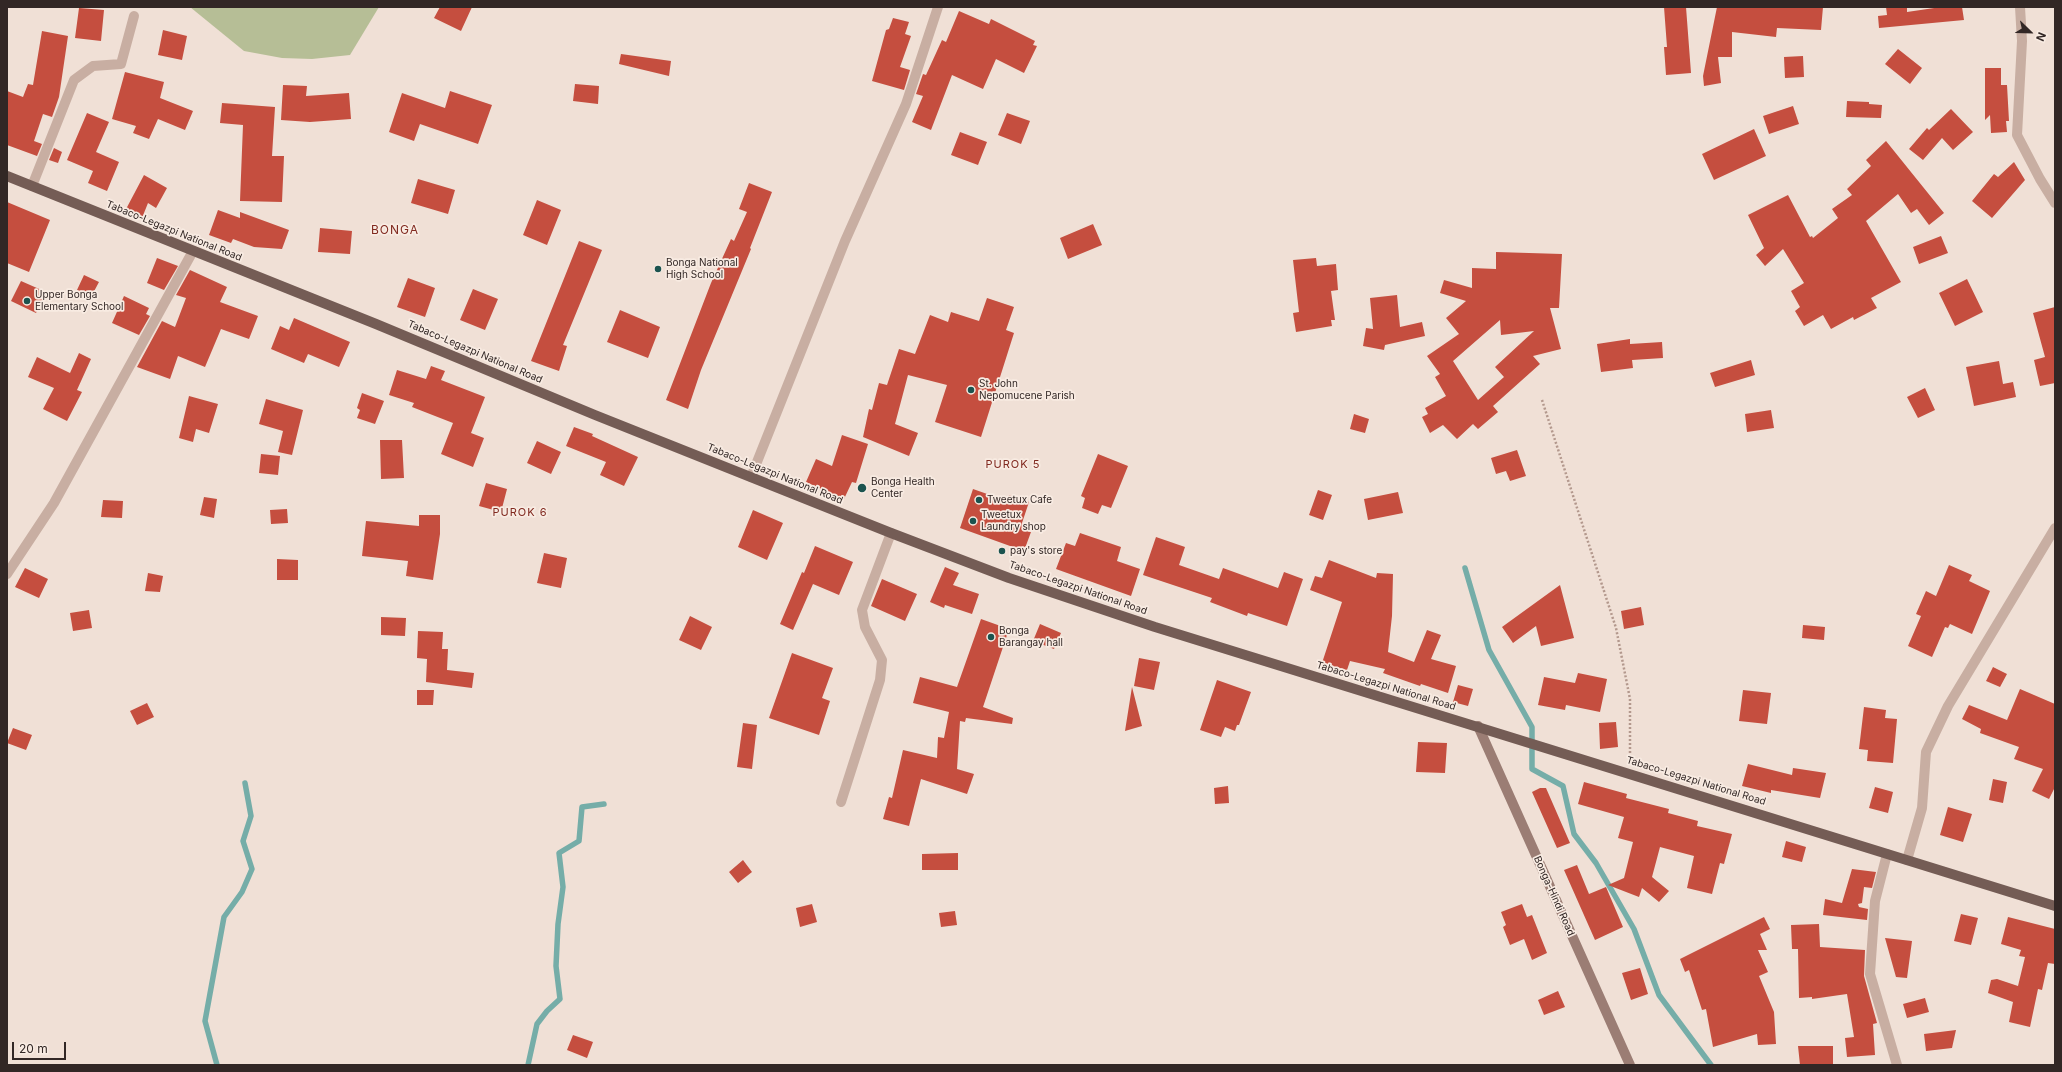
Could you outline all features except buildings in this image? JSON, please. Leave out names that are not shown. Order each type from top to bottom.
[{"type":"main road","name":"Tabaco-Legazpi National Road","points":[[7,176],[751,477],[1009,578],[1148,624],[2055,906]]},
{"type":"street","points":[[751,477],[845,241],[906,104],[938,7]]},
{"type":"street","points":[[2020,7],[2022,41],[2017,135],[2040,179],[2055,203]]},
{"type":"street","points":[[32,186],[74,80],[93,66],[121,64],[134,16]]},
{"type":"street","points":[[7,574],[54,503],[193,251]]},
{"type":"street","points":[[1907,860],[1922,808],[1926,752],[1948,706],[2055,528]]},
{"type":"street","points":[[841,802],[880,680],[882,660],[865,627],[862,610],[891,533]]},
{"type":"street","name":"Bonga-Hindi Road","points":[[1478,726],[1630,1065]]},
{"type":"street","points":[[1888,854],[1875,901],[1870,974],[1897,1065]]},
{"type":"path","points":[[1542,400],[1616,628],[1630,699],[1630,773]]},
{"type":"green space","points":[[190,7],[379,7],[350,55],[312,59],[282,58],[244,51]]},
{"type":"waterway","points":[[1465,568],[1489,650],[1532,727],[1532,769],[1563,786],[1574,834],[1596,863],[1634,929],[1659,995],[1711,1065]]},
{"type":"waterway","points":[[217,1065],[205,1021],[224,917],[242,892],[252,869],[243,841],[251,816],[245,783]]},
{"type":"waterway","points":[[528,1065],[537,1024],[547,1011],[560,999],[556,966],[558,924],[563,887],[559,853],[579,841],[582,807],[604,804]]},
{"type":"place","name":"Bonga National High School","points":[[658,269]]},
{"type":"place","name":"Upper Bonga Elementary School","points":[[27,301]]},
{"type":"place","name":"St. John Nepomucene Parish","points":[[971,390]]},
{"type":"place","name":"Bonga Health Center","points":[[862,488]]},
{"type":"place","name":"Tweetux Cafe","points":[[979,500]]},
{"type":"place","name":"Tweetux Laundry shop","points":[[973,521]]},
{"type":"place","name":"pay's store","points":[[1002,551]]},
{"type":"place","name":"Bonga Barangay hall","points":[[991,637]]},
{"type":"district","name":"BONGA","points":[[395,230]]},
{"type":"district","name":"PUROK 5","points":[[1013,465]]},
{"type":"district","name":"PUROK 6","points":[[520,513]]}]
